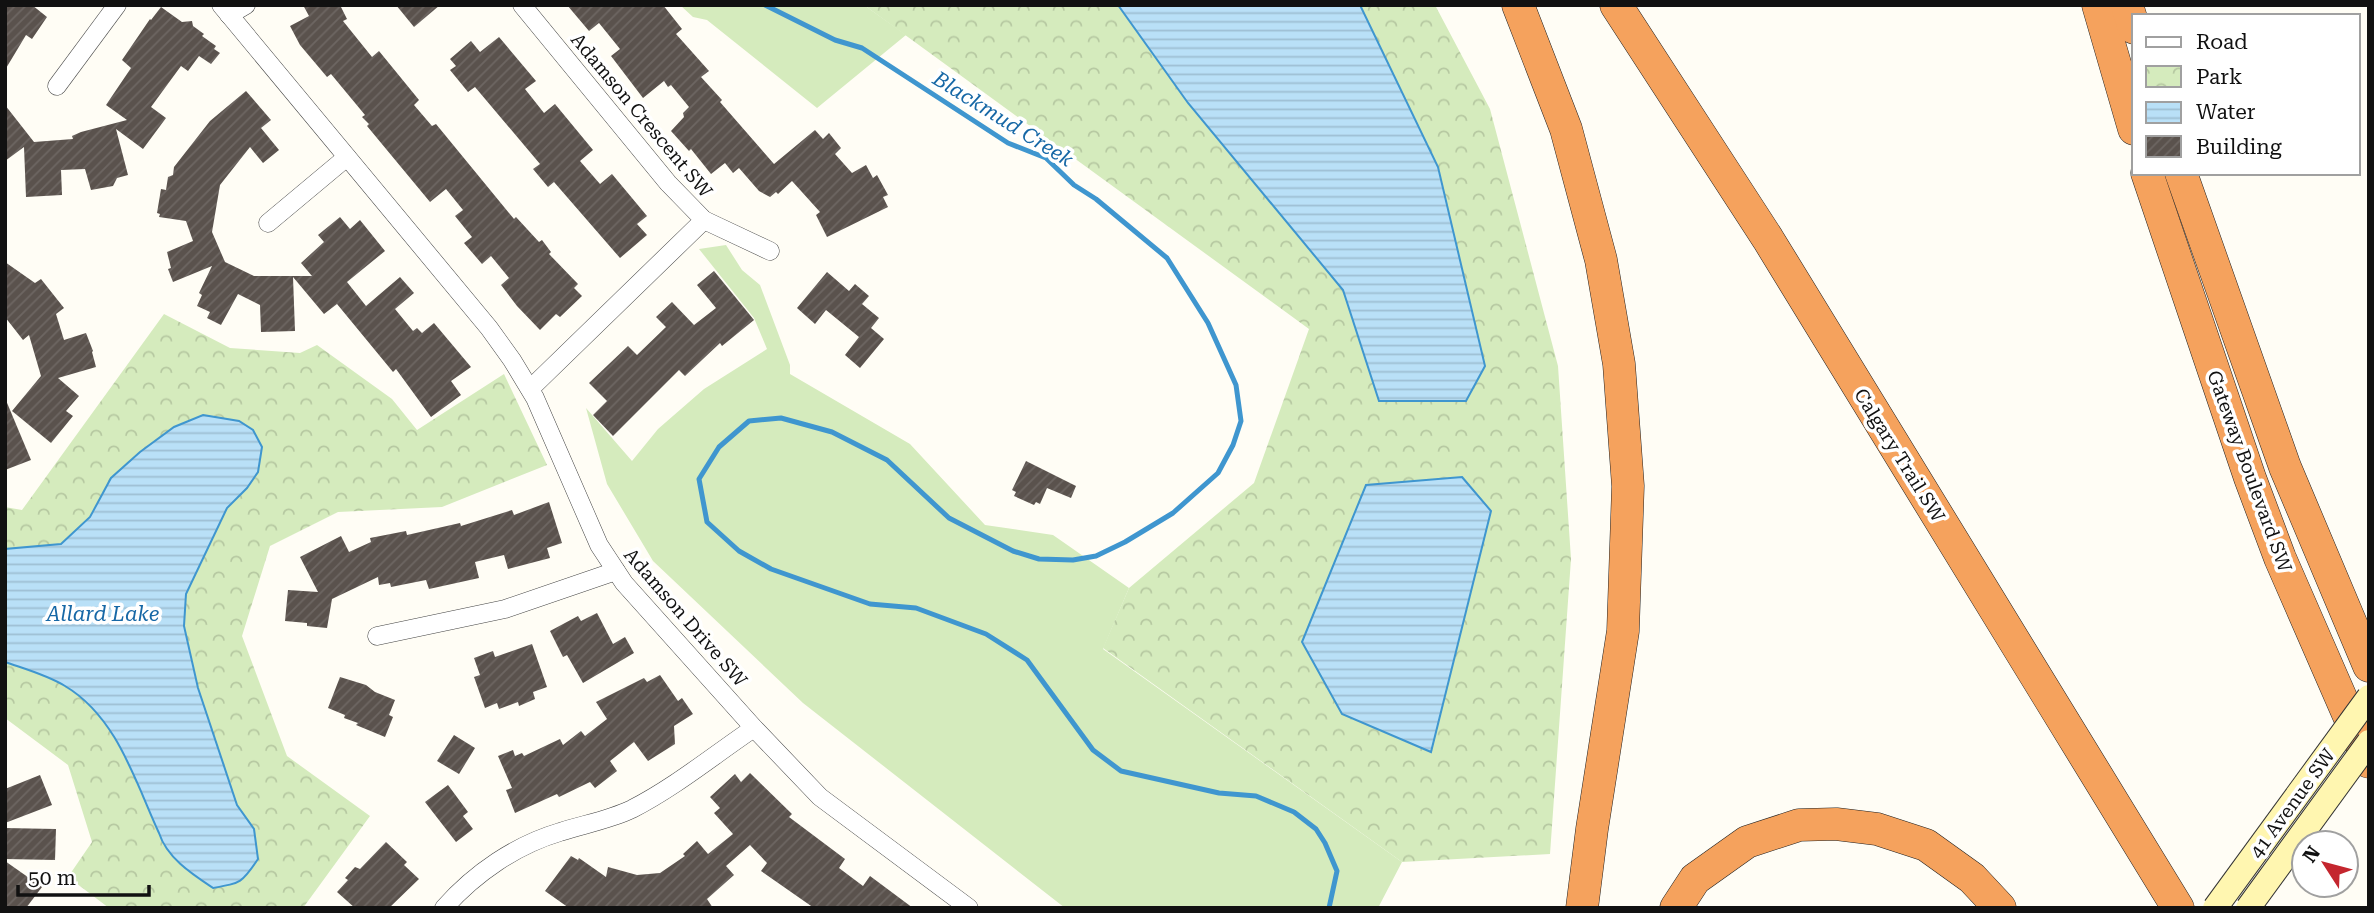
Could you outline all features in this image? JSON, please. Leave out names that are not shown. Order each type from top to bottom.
[{"type":"highway","points":[[1518,5],[1566,129],[1601,260],[1619,365],[1628,486],[1623,631],[1582,908]]},
{"type":"highway","name":"Calgary Trail SW","points":[[1616,5],[1768,239],[2178,908]]},
{"type":"highway","points":[[2098,5],[2132,122]]},
{"type":"highway","name":"Gateway Boulevard SW","points":[[2148,175],[2250,478],[2280,558],[2369,762]]},
{"type":"highway","points":[[2182,175],[2286,467],[2369,666]]},
{"type":"highway","points":[[1676,908],[1695,879],[1747,842],[1799,825],[1836,824],[1877,829],[1926,845],[1972,878],[2000,908]]},
{"type":"main road","name":"41 Avenue SW","points":[[2215,908],[2369,697]]},
{"type":"main road","name":"41 Avenue SW","points":[[2248,908],[2369,742]]},
{"type":"street","points":[[57,86],[117,5]]},
{"type":"street","points":[[225,10],[246,5]]},
{"type":"street","name":"Adamson Crescent SW","points":[[522,5],[668,183],[704,220],[770,251]]},
{"type":"street","name":"Adamson Drive SW","points":[[225,10],[489,328],[530,389],[587,520],[616,571],[754,728],[820,797],[846,819],[969,908]]},
{"type":"street","points":[[268,223],[347,157]]},
{"type":"street","name":"Adamson Crescent SW","points":[[530,389],[704,220]]},
{"type":"street","points":[[377,636],[505,609],[616,571]]},
{"type":"street","points":[[444,908],[476,877],[525,845],[634,808],[754,728]]},
{"type":"green space","points":[[680,5],[864,5],[906,35],[817,108],[707,20],[693,17]]},
{"type":"green space","points":[[864,5],[1435,5],[1490,109],[1558,366],[1571,559],[1550,854],[1402,862],[1103,648],[1129,588],[1254,483],[1309,329]]},
{"type":"green space","points":[[726,245],[742,270],[760,285],[790,365],[790,374],[910,444],[985,525],[1053,535],[1129,588],[1103,649],[1402,862],[1378,908],[1065,908],[803,703],[653,561],[607,484],[586,408],[632,461],[658,429],[704,389],[767,349],[754,318],[699,249]]},
{"type":"green space","points":[[164,314],[230,348],[300,353],[317,345],[392,399],[417,430],[504,374],[547,465],[442,507],[338,512],[270,546],[242,636],[287,756],[370,816],[303,908],[109,908],[68,877],[92,842],[68,765],[5,718],[5,507],[22,510]]},
{"type":"water","points":[[1118,5],[1360,5],[1438,167],[1485,366],[1466,401],[1379,401],[1343,290],[1188,103]]},
{"type":"water","name":"Allard Lake","points":[[203,415],[239,421],[253,430],[262,447],[258,472],[247,488],[227,508],[186,594],[184,626],[198,688],[237,805],[254,829],[258,859],[240,881],[213,888],[181,865],[168,850],[122,752],[98,715],[83,699],[65,686],[5,662],[5,549],[61,544],[90,517],[111,478],[174,427]]},
{"type":"water","points":[[1462,477],[1491,511],[1431,752],[1342,714],[1302,642],[1366,485]]},
{"type":"building","points":[[5,5],[32,5],[47,17],[32,39],[26,35],[5,70]]},
{"type":"building","points":[[303,5],[340,5],[347,19],[343,21],[372,57],[379,51],[419,100],[414,105],[432,126],[436,124],[514,219],[516,217],[539,242],[542,240],[551,252],[549,254],[578,284],[574,288],[582,296],[560,317],[556,314],[540,330],[517,306],[501,285],[509,278],[491,256],[482,264],[464,243],[472,237],[455,216],[463,210],[446,189],[430,202],[367,126],[369,124],[362,117],[365,115],[331,74],[327,77],[300,45],[290,26],[309,16]]},
{"type":"building","points":[[396,5],[440,5],[414,27]]},
{"type":"building","points":[[567,5],[663,5],[682,29],[676,34],[709,71],[701,77],[774,164],[815,130],[823,139],[829,133],[841,148],[835,154],[852,173],[866,165],[873,178],[877,175],[888,195],[883,197],[888,207],[827,237],[816,215],[820,212],[792,181],[778,194],[776,192],[770,197],[759,191],[739,168],[733,173],[725,163],[711,174],[691,149],[689,151],[671,131],[689,107],[671,85],[668,87],[664,81],[643,98],[611,56],[620,49],[599,23],[589,31]]},
{"type":"building","points":[[161,7],[182,22],[192,21],[193,26],[216,46],[214,49],[220,53],[211,64],[199,56],[188,71],[181,66],[151,107],[166,118],[143,149],[116,129],[128,175],[117,178],[113,186],[91,190],[85,169],[61,170],[62,195],[26,197],[24,147],[5,161],[5,105],[34,142],[73,139],[72,136],[81,132],[127,120],[106,105],[131,68],[122,60]]},
{"type":"building","points":[[499,37],[536,81],[525,89],[544,113],[555,104],[593,150],[580,161],[600,184],[612,174],[647,216],[637,224],[647,235],[620,258],[554,182],[548,187],[533,169],[540,164],[475,87],[468,92],[450,70],[456,66],[450,59],[471,41],[480,52]]},
{"type":"building","points":[[246,91],[271,120],[261,128],[279,150],[263,163],[250,147],[220,185],[212,232],[225,262],[254,276],[312,276],[301,263],[324,242],[318,235],[340,217],[350,229],[360,220],[385,251],[347,282],[366,306],[400,277],[414,293],[395,309],[413,331],[417,328],[422,333],[434,323],[471,367],[451,381],[461,395],[431,417],[396,369],[393,372],[337,304],[324,314],[293,277],[295,331],[261,332],[260,305],[238,294],[221,325],[207,318],[210,312],[197,306],[202,295],[199,293],[212,266],[173,282],[168,269],[171,268],[167,252],[193,241],[186,221],[159,217],[160,214],[157,213],[161,189],[166,190],[168,177],[173,175],[174,167],[210,121]]},
{"type":"building","points":[[5,262],[35,283],[41,279],[64,308],[56,314],[64,340],[86,333],[93,351],[96,367],[58,378],[79,396],[66,411],[73,416],[51,443],[12,411],[41,376],[29,335],[23,340],[5,317]]},
{"type":"building","points":[[714,271],[754,320],[722,346],[720,343],[685,376],[679,370],[613,436],[593,415],[607,401],[589,383],[628,346],[637,355],[666,327],[656,317],[672,302],[694,325],[716,308],[697,285]]},
{"type":"building","points":[[827,272],[849,291],[855,284],[869,296],[862,304],[879,318],[871,328],[884,339],[860,368],[845,355],[859,337],[826,310],[815,324],[797,308]]},
{"type":"building","points":[[5,398],[31,460],[5,470]]},
{"type":"building","points":[[1026,461],[1076,486],[1071,498],[1047,488],[1040,504],[1036,502],[1034,505],[1014,496],[1016,492],[1012,490]]},
{"type":"building","points":[[549,502],[562,543],[547,548],[550,558],[508,569],[504,555],[475,562],[479,578],[429,589],[426,580],[391,587],[390,583],[379,585],[378,577],[332,599],[327,628],[285,621],[288,590],[318,592],[300,557],[341,536],[349,552],[371,542],[370,538],[406,531],[407,535],[460,523],[461,526],[512,510],[514,515]]},
{"type":"building","points":[[597,613],[613,644],[625,637],[634,653],[583,683],[567,655],[563,657],[550,631],[578,616],[581,621]]},
{"type":"building","points":[[532,644],[547,687],[533,692],[535,699],[519,706],[518,702],[499,709],[497,703],[485,708],[474,677],[480,675],[474,658],[493,651],[495,657]]},
{"type":"building","points":[[660,675],[678,701],[682,698],[693,714],[674,726],[675,744],[648,761],[634,742],[610,761],[617,771],[595,788],[590,782],[515,813],[506,790],[512,788],[498,756],[513,750],[515,756],[522,753],[524,756],[560,739],[563,745],[581,731],[585,736],[607,719],[596,702],[644,678],[647,682]]},
{"type":"building","points":[[340,677],[366,685],[395,700],[389,715],[393,717],[385,737],[356,725],[358,723],[344,718],[345,715],[328,708]]},
{"type":"building","points":[[454,735],[475,748],[459,774],[437,761]]},
{"type":"building","points":[[750,773],[792,814],[789,817],[845,859],[839,868],[863,886],[870,876],[913,908],[814,908],[761,871],[767,863],[750,845],[726,866],[734,875],[707,899],[713,908],[569,908],[545,891],[571,856],[578,860],[579,858],[606,877],[608,867],[637,875],[660,873],[685,856],[683,854],[697,841],[708,854],[733,834],[714,813],[720,808],[710,797],[735,774],[741,782]]},
{"type":"building","points":[[40,775],[52,805],[5,823],[5,789]]},
{"type":"building","points":[[448,785],[468,812],[463,816],[473,829],[456,842],[425,802]]},
{"type":"building","points":[[5,828],[56,829],[55,860],[5,859]]},
{"type":"building","points":[[386,842],[407,862],[404,865],[419,879],[389,908],[355,908],[337,892],[355,867],[360,869]]},
{"type":"building","points":[[5,861],[42,887],[26,908],[5,908]]},
{"type":"waterway","name":"Blackmud Creek","points":[[765,5],[835,40],[862,48],[1008,143],[1046,158],[1074,185],[1096,199],[1167,258],[1208,323],[1236,385],[1241,421],[1233,445],[1218,473],[1173,513],[1096,556],[1073,560],[1039,559],[1013,551],[949,518],[887,460],[832,432],[781,418],[749,421],[719,447],[699,479],[707,522],[739,551],[771,569],[870,604],[916,608],[986,634],[1027,660],[1093,750],[1121,771],[1219,793],[1256,796],[1294,812],[1316,829],[1337,871],[1329,908]]}]
